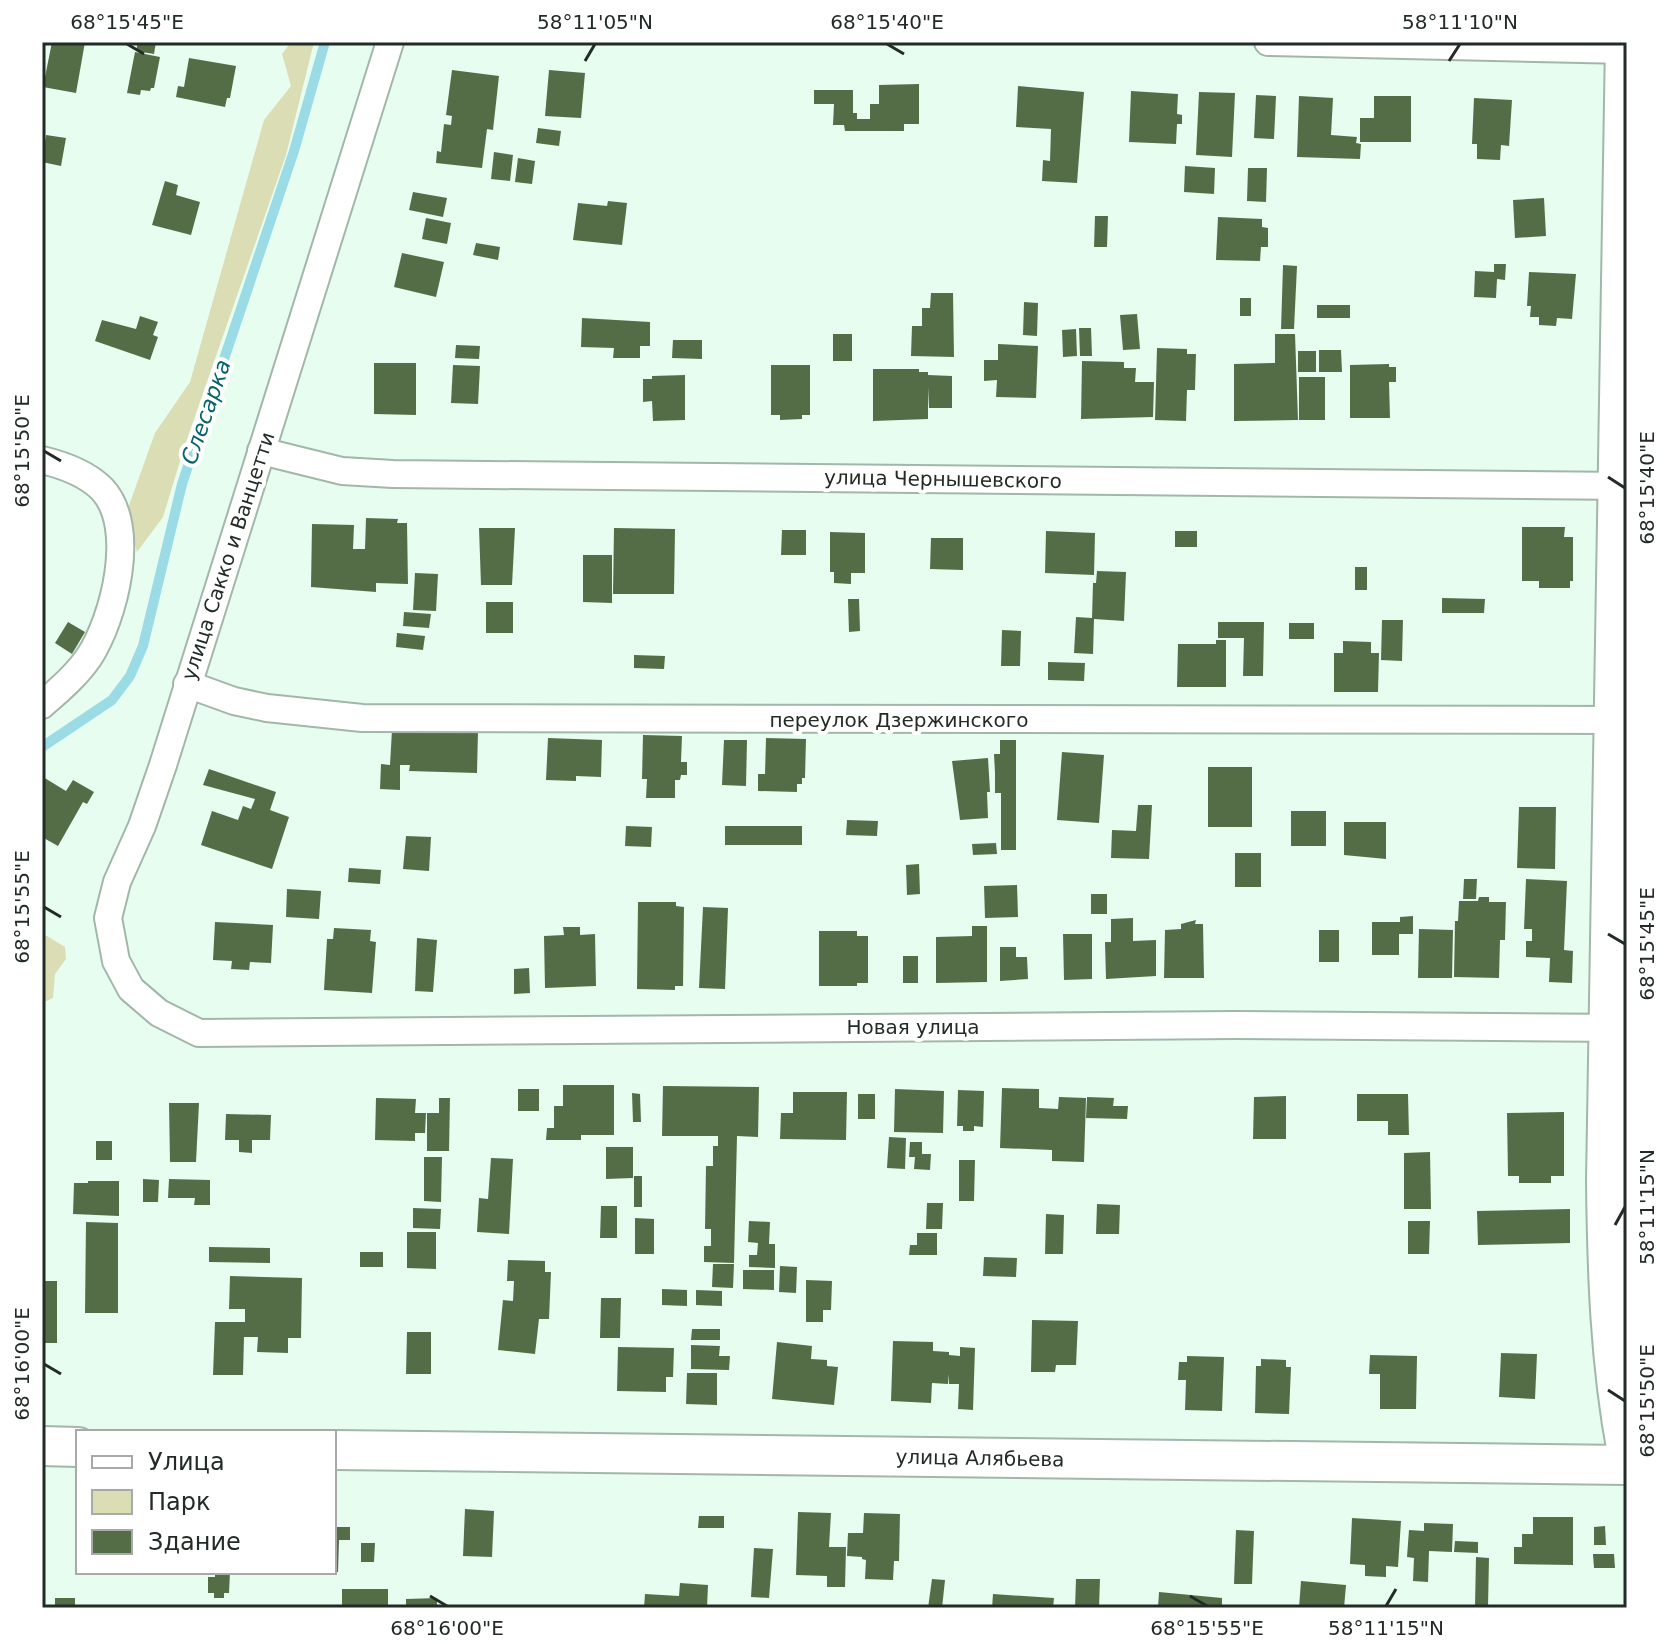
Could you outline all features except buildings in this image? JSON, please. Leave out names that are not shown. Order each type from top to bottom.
[{"type":"main road","points":[[1626,48],[1618,1028],[1606,1181],[1610,1336],[1627,1453]]},
{"type":"main road","points":[[42,1446],[76,1447]]},
{"type":"main road","name":"улица Алябьева","points":[[336,1450],[1627,1465]]},
{"type":"street","name":"улица Сакко и Ванцетти","points":[[199,1033],[159,1013],[131,989],[116,961],[108,918],[117,882],[142,826],[163,765],[390,42]]},
{"type":"street","points":[[1268,42],[1626,48]]},
{"type":"street","name":"улица Чернышевского","points":[[261,451],[342,471],[393,474],[1623,486]]},
{"type":"street","points":[[42,460],[71,469],[102,490],[113,507],[119,550],[113,603],[104,630],[71,679],[42,705]]},
{"type":"street","name":"переулок Дзержинского","points":[[187,684],[234,701],[267,708],[393,719],[1619,732]]},
{"type":"street","name":"Новая улица","points":[[199,1033],[1219,1025],[1618,1028]]},
{"type":"green space","points":[[291,42],[314,42],[286,155],[163,517],[137,552],[127,511],[155,433],[190,382],[264,120],[291,86],[282,54]]},
{"type":"green space","points":[[42,936],[65,947],[66,959],[55,974],[53,998],[42,1003]]},
{"type":"waterway","name":"Слесарка","points":[[42,747],[112,700],[130,676],[143,646],[182,484],[294,151],[325,42]]}]
